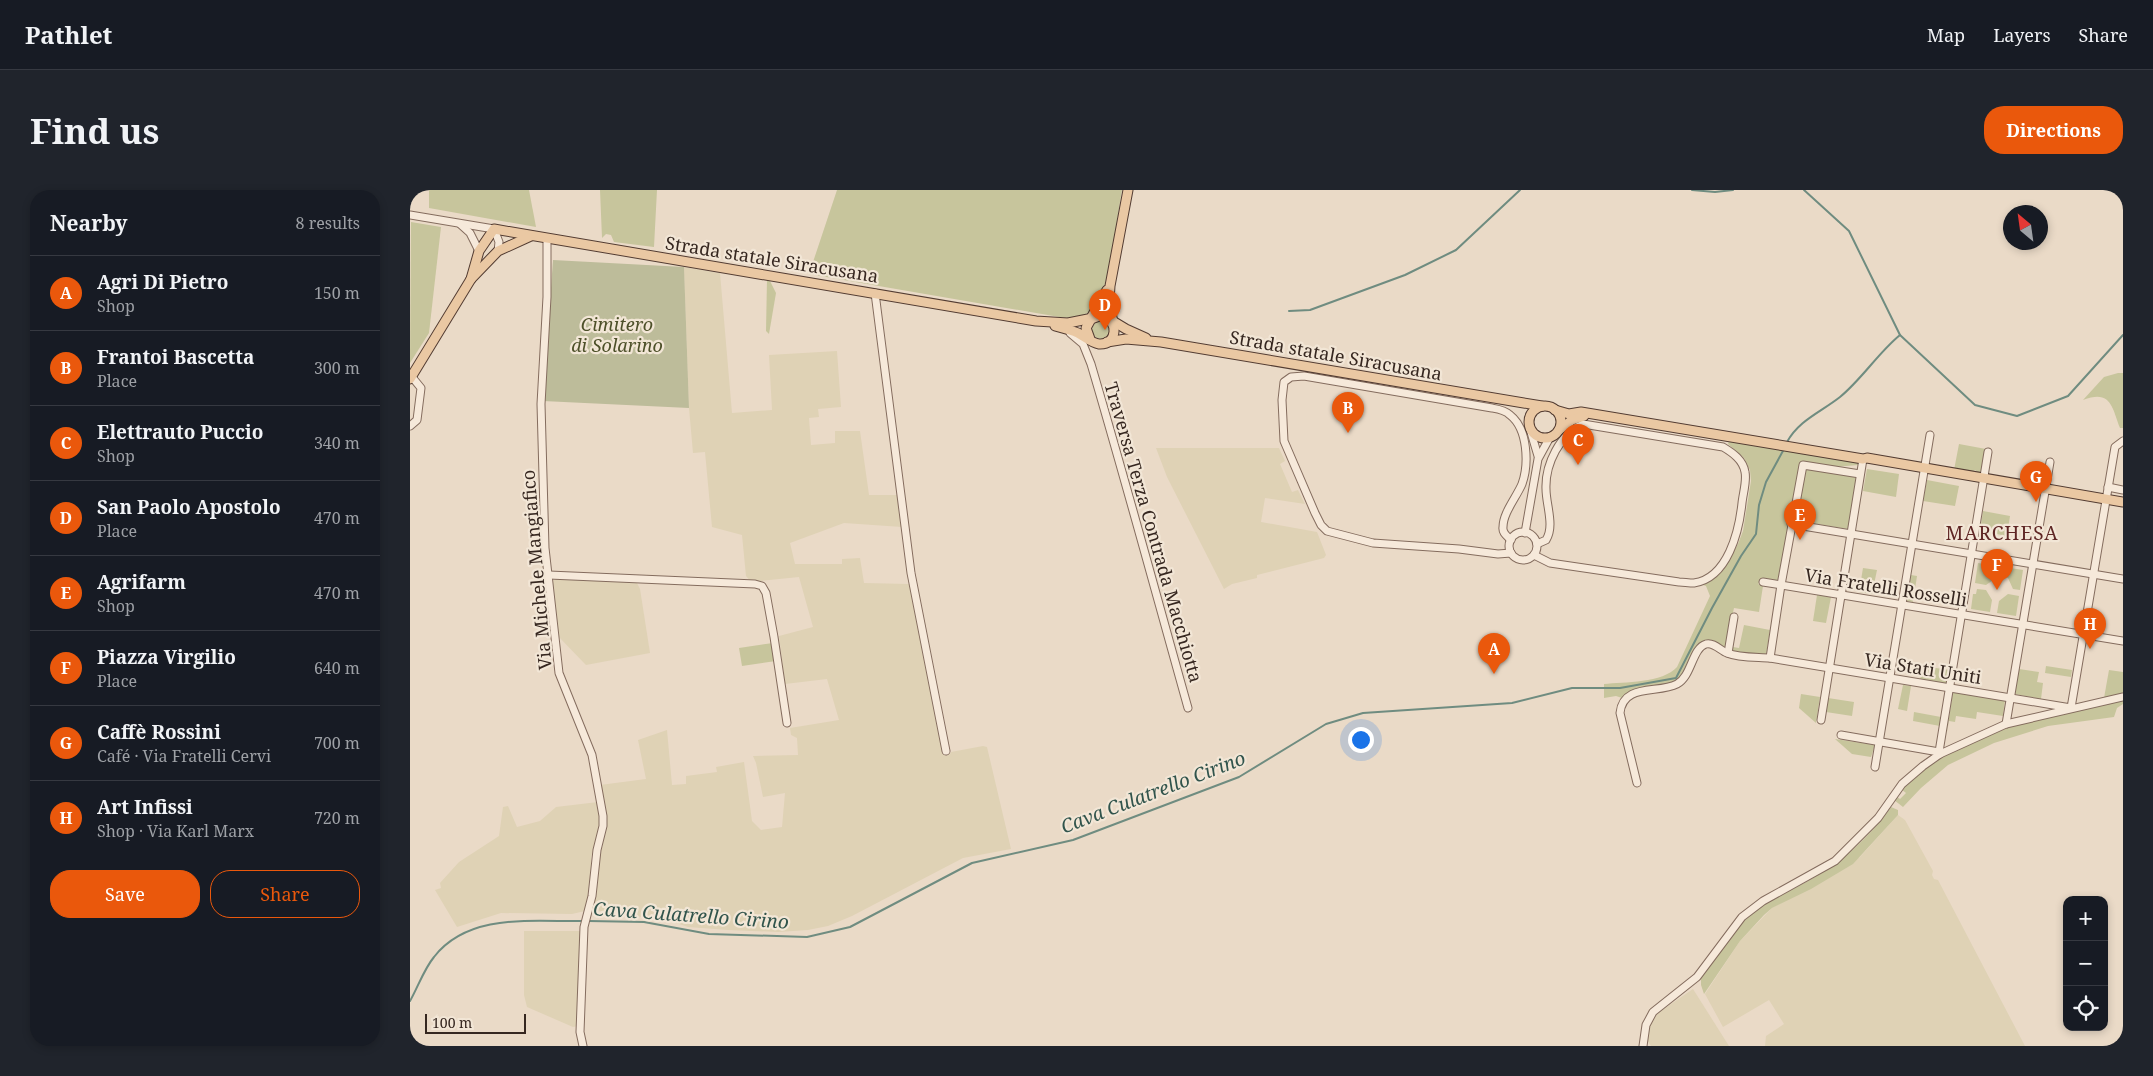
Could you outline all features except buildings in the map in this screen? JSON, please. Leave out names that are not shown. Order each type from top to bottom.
[{"type":"main road","points":[[1105,343],[1114,334],[1109,301],[1110,286],[1128,190]]},
{"type":"main road","points":[[471,279],[479,251],[494,229]]},
{"type":"main road","name":"Strada statale Siracusana","points":[[494,229],[1046,322]]},
{"type":"main road","points":[[411,378],[471,279],[498,250],[531,235]]},
{"type":"main road","points":[[1086,338],[1091,319],[1110,286]]},
{"type":"main road","points":[[1046,322],[1068,323],[1102,315],[1138,335],[1161,342]]},
{"type":"main road","points":[[1046,322],[1095,342],[1105,343],[1126,339],[1161,342]]},
{"type":"main road","name":"Strada statale Siracusana","points":[[1161,342],[1542,406]]},
{"type":"main road","points":[[1506,400],[1521,409],[1529,425],[1540,438],[1550,437],[1572,420],[1592,415]]},
{"type":"main road","points":[[1529,425],[1532,411],[1542,406],[1569,414],[1581,412],[1863,459],[1867,458],[2105,502],[2123,507]]},
{"type":"main road","points":[[1555,410],[1560,418],[1558,431]]},
{"type":"main road","points":[[2105,502],[2123,502]]},
{"type":"street","points":[[410,215],[494,229],[499,242],[498,250]]},
{"type":"street","points":[[460,224],[470,232],[479,251]]},
{"type":"street","name":"Via Michele Mangiafico","points":[[547,238],[547,288],[541,404],[543,519],[559,673],[592,756],[602,806],[603,826],[596,850],[590,908],[586,921],[580,1032],[583,1046]]},
{"type":"street","points":[[875,293],[911,573],[946,751]]},
{"type":"street","name":"Traversa Terza Contrada Macchiotta","points":[[1086,338],[1156,590],[1162,622],[1188,708]]},
{"type":"street","points":[[1092,364],[1092,353],[1105,343]]},
{"type":"street","points":[[1511,540],[1505,534],[1502,526],[1522,483],[1526,455],[1522,435],[1509,413],[1492,408],[1304,376],[1291,377],[1284,382],[1282,400],[1284,441],[1320,525],[1327,531],[1373,543],[1459,549],[1498,554],[1511,553],[1522,560],[1534,555],[1537,544],[1535,539],[1525,533],[1517,534],[1511,540],[1511,553]]},
{"type":"street","points":[[410,426],[417,420],[421,388],[411,378]]},
{"type":"street","points":[[1534,555],[1550,563],[1678,582],[1694,583],[1705,579],[1713,574],[1723,562],[1736,536],[1745,472],[1738,458],[1723,447],[1583,424],[1568,434],[1555,451],[1549,466],[1546,489],[1550,529],[1546,540],[1537,544]]},
{"type":"street","points":[[1525,533],[1538,459],[1537,448],[1529,425]]},
{"type":"street","points":[[1875,767],[1930,435]]},
{"type":"street","points":[[1538,459],[1550,437]]},
{"type":"street","points":[[2071,708],[2115,447],[2123,442]]},
{"type":"street","points":[[1940,753],[1988,452]]},
{"type":"street","points":[[1821,720],[1863,459]]},
{"type":"street","points":[[2006,724],[2050,462]]},
{"type":"street","points":[[1770,658],[1780,585],[1803,465],[1860,474]]},
{"type":"street","points":[[2108,487],[2123,490]]},
{"type":"street","points":[[1791,524],[2123,579]]},
{"type":"street","points":[[549,575],[755,584],[762,586],[766,593],[787,723]]},
{"type":"street","name":"Via Fratelli Rosselli","points":[[1763,582],[2123,641]]},
{"type":"street","points":[[1728,654],[1734,617]]},
{"type":"street","name":"Via Stati Uniti","points":[[1637,782],[1620,713],[1622,703],[1637,692],[1668,687],[1680,682],[1688,673],[1698,650],[1706,644],[1711,644],[1728,654],[1770,658],[2071,708]]},
{"type":"street","points":[[1643,1046],[1646,1025],[1653,1012],[1697,977],[1742,917],[1763,901],[1835,861],[1878,818],[1902,784],[1940,753],[2006,724],[2123,697]]},
{"type":"street","points":[[1841,735],[1940,753]]},
{"type":"shaded area","points":[[429,190],[529,190],[536,227],[429,208]]},
{"type":"shaded area","points":[[600,190],[657,190],[654,247],[614,242],[611,235],[606,234],[602,238]]},
{"type":"shaded area","points":[[837,190],[1122,190],[1109,270],[1100,299],[1088,313],[1065,318],[809,274]]},
{"type":"shaded area","points":[[411,222],[441,227],[429,333],[410,363]]},
{"type":"shaded area","points":[[684,267],[720,273],[732,413],[772,410],[769,355],[837,351],[841,407],[818,409],[819,417],[809,418],[811,445],[835,443],[835,431],[860,431],[869,495],[897,495],[902,527],[844,523],[790,543],[795,564],[842,564],[842,559],[860,558],[864,583],[909,584],[944,755],[983,746],[987,747],[1011,849],[963,858],[852,916],[828,926],[808,930],[778,932],[728,930],[688,927],[670,921],[594,910],[599,852],[603,846],[601,842],[606,821],[600,785],[646,779],[638,740],[667,730],[672,785],[686,784],[686,776],[717,772],[716,767],[744,762],[752,821],[761,830],[782,827],[785,793],[763,797],[753,756],[798,755],[797,738],[791,735],[790,728],[839,720],[827,679],[785,684],[779,636],[813,627],[799,577],[751,582],[746,576],[742,535],[712,527],[705,452],[693,453],[689,408]]},
{"type":"shaded area","points":[[767,279],[769,279],[776,293],[769,334],[766,331]]},
{"type":"shaded area","points":[[1101,321],[1107,324],[1110,330],[1107,336],[1101,339],[1095,336],[1092,330],[1095,324]]},
{"type":"shaded area","points":[[2123,373],[2123,428],[2120,428],[2112,407],[2105,398],[2092,397],[2083,400],[2104,377]]},
{"type":"shaded area","points":[[1729,441],[1859,462],[1858,465],[1834,467],[1800,463],[1779,581],[1765,578],[1758,584],[1763,586],[1759,612],[1734,608],[1725,650],[1705,642],[1688,670],[1674,682],[1668,685],[1634,691],[1622,698],[1616,696],[1604,698],[1604,684],[1653,679],[1671,672],[1677,667],[1710,596],[1706,586],[1703,585],[1723,570],[1738,544],[1743,531],[1751,481],[1750,470],[1744,458],[1728,444]]},
{"type":"shaded area","points":[[1959,444],[1986,449],[1981,475],[1975,470],[1970,473],[1954,470]]},
{"type":"shaded area","points":[[1156,448],[1279,448],[1285,461],[1280,464],[1292,492],[1298,490],[1305,504],[1265,498],[1261,522],[1317,532],[1326,555],[1324,558],[1257,575],[1257,578],[1232,584],[1224,589],[1167,477]]},
{"type":"shaded area","points":[[1806,469],[1856,477],[1848,529],[1799,521],[1797,517]]},
{"type":"shaded area","points":[[1867,469],[1899,474],[1896,497],[1863,491]]},
{"type":"shaded area","points":[[1927,480],[1959,486],[1955,506],[1923,501]]},
{"type":"shaded area","points":[[1983,511],[2010,516],[2007,536],[1980,531]]},
{"type":"shaded area","points":[[1978,563],[1998,566],[1996,578],[1986,585],[1975,583]]},
{"type":"shaded area","points":[[2004,567],[2023,570],[2020,590],[2013,589],[2008,578],[2003,576]]},
{"type":"shaded area","points":[[1863,568],[1877,570],[1872,594],[1859,592]]},
{"type":"shaded area","points":[[1911,575],[1917,576],[1913,602],[1907,601]]},
{"type":"shaded area","points":[[552,580],[636,581],[640,589],[650,653],[586,665],[557,635]]},
{"type":"shaded area","points":[[1977,589],[1986,590],[1992,600],[1990,612],[1971,609],[1973,594],[1976,594]]},
{"type":"shaded area","points":[[2008,594],[2019,596],[2016,616],[1997,613],[1999,601]]},
{"type":"shaded area","points":[[1817,595],[1831,597],[1826,623],[1813,621]]},
{"type":"shaded area","points":[[1744,625],[1770,630],[1766,655],[1732,651],[1733,647],[1739,648]]},
{"type":"shaded area","points":[[773,643],[776,661],[742,666],[739,648]]},
{"type":"shaded area","points":[[1923,666],[1949,670],[1947,684],[1920,680]]},
{"type":"shaded area","points":[[2046,666],[2072,670],[2071,677],[2045,673]]},
{"type":"shaded area","points":[[2019,669],[2039,672],[2037,682],[2043,683],[2041,699],[2015,694]]},
{"type":"shaded area","points":[[2109,670],[2123,672],[2123,693],[2104,698]]},
{"type":"shaded area","points":[[1903,685],[1911,686],[1907,711],[1898,709]]},
{"type":"shaded area","points":[[1953,692],[2005,700],[2003,716],[1977,712],[1976,719],[1956,716],[1955,722],[1949,721],[1946,737]]},
{"type":"shaded area","points":[[1801,694],[1820,697],[1816,723],[1799,708]]},
{"type":"shaded area","points":[[1828,698],[1854,702],[1852,716],[1826,712]]},
{"type":"shaded area","points":[[2123,700],[2123,704],[2117,708],[2114,717],[2048,726],[1994,743],[1948,765],[1921,788],[1903,807],[1894,800],[1896,796],[1900,799],[1906,793],[1901,789],[1922,770],[1952,750],[2027,720]]},
{"type":"shaded area","points":[[1914,712],[1941,717],[1940,726],[1913,721]]},
{"type":"shaded area","points":[[1835,739],[1875,745],[1871,757],[1852,754]]},
{"type":"shaded area","points":[[598,802],[600,815],[598,835],[591,857],[591,888],[585,911],[572,914],[501,913],[457,927],[435,890],[441,888],[440,883],[459,862],[499,836],[503,807],[508,806],[517,827],[540,821],[556,807]]},
{"type":"shaded area","points":[[1891,807],[1898,810],[1898,815],[1853,864],[1811,889],[1772,908],[1764,915],[1740,941],[1704,994],[1701,977],[1728,938],[1744,920],[1762,905],[1819,875],[1842,859],[1863,840]]},
{"type":"shaded area","points":[[1898,815],[1905,820],[1933,871],[1934,879],[1938,880],[2025,1046],[1765,1046],[1766,1036],[1784,1024],[1769,1000],[1723,1027],[1705,994],[1740,941],[1772,908],[1860,857]]},
{"type":"shaded area","points":[[524,931],[581,931],[578,1026],[573,1027],[527,1007],[524,995]]},
{"type":"shaded area","points":[[1693,989],[1729,1046],[1651,1046],[1647,1040],[1650,1025],[1655,1015]]},
{"type":"green space","name":"Cimitero di Solarino","points":[[553,260],[684,267],[689,408],[543,401]]},
{"type":"waterway","points":[[1289,311],[1310,310],[1405,275],[1456,250],[1520,190]]},
{"type":"waterway","points":[[1692,190],[1715,192],[1733,190]]},
{"type":"waterway","points":[[1804,190],[1849,231],[1900,335],[1975,405],[2017,416],[2068,396],[2123,335]]},
{"type":"waterway","name":"Cava Culatrello Cirino","points":[[1787,442],[1804,422],[1848,390],[1900,335]]},
{"type":"waterway","name":"Cava Culatrello Cirino","points":[[589,921],[644,922],[709,934],[807,937],[850,927],[972,863],[1073,840],[1239,777],[1326,724],[1363,713],[1512,703],[1572,688],[1620,688],[1676,678],[1712,608],[1741,556],[1756,534],[1759,505],[1766,482],[1784,449]]},
{"type":"waterway","name":"Cava Culatrello Cirino","points":[[410,1001],[434,957],[448,943],[465,933],[484,926],[503,923],[584,921]]},
{"type":"place","name":"San Paolo Apostolo","points":[[1105,330]]},
{"type":"place","name":"Frantoi Bascetta","points":[[1348,433]]},
{"type":"place","name":"Elettrauto Puccio","points":[[1578,465]]},
{"type":"place","name":"Caffè Rossini","points":[[2036,502]]},
{"type":"place","name":"Agrifarm","points":[[1800,540]]},
{"type":"place","name":"Piazza Virgilio","points":[[1997,590]]},
{"type":"place","name":"Art Infissi","points":[[2090,649]]},
{"type":"place","name":"Agri Di Pietro","points":[[1494,674]]},
{"type":"district","name":"MARCHESA","points":[[2002,533]]}]
